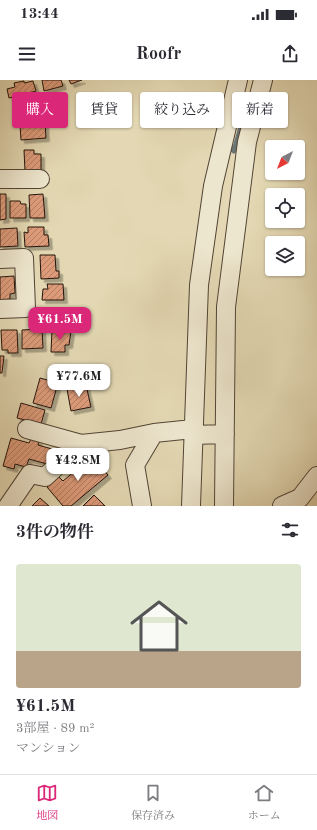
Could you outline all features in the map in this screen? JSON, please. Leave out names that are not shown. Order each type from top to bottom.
[{"type":"street","points":[[191,506],[199,285],[214,186],[238,80]]},
{"type":"street","points":[[224,506],[226,306],[247,142],[263,80]]},
{"type":"street","points":[[8,174],[40,179]]},
{"type":"street","points":[[0,259],[24,258],[26,308],[0,310]]},
{"type":"street","points":[[27,429],[81,444],[120,440],[154,433],[193,432],[225,434]]},
{"type":"street","points":[[142,506],[135,465],[154,433]]},
{"type":"street","points":[[8,506],[30,474],[45,477],[81,444]]},
{"type":"street","points":[[282,506],[300,498],[317,476]]},
{"type":"building","points":[[42,80],[61,80],[63,86],[44,91]]},
{"type":"building","points":[[69,80],[82,80],[71,84]]},
{"type":"building","points":[[33,81],[36,91],[12,92],[12,97],[9,98],[7,89],[15,87],[14,83]]},
{"type":"building","points":[[20,128],[45,128],[46,138],[21,140]]},
{"type":"building","points":[[24,150],[34,150],[34,154],[41,154],[41,171],[25,171]]},
{"type":"building","points":[[0,194],[6,194],[6,219],[0,220]]},
{"type":"building","points":[[43,194],[45,218],[30,218],[29,195]]},
{"type":"building","points":[[10,201],[20,201],[21,204],[26,204],[26,218],[10,218]]},
{"type":"building","points":[[28,227],[44,227],[44,235],[48,235],[49,246],[25,247],[24,232],[28,233]]},
{"type":"building","points":[[17,228],[18,246],[0,247],[0,229]]},
{"type":"building","points":[[40,255],[55,255],[56,271],[59,271],[59,278],[41,279]]},
{"type":"building","points":[[14,276],[15,293],[10,294],[10,299],[0,300],[0,277]]},
{"type":"building","points":[[47,284],[63,284],[64,300],[42,300],[43,289],[48,289]]},
{"type":"building","points":[[42,329],[43,348],[22,349],[22,330]]},
{"type":"building","points":[[1,330],[17,330],[18,353],[8,353],[8,350],[2,350]]},
{"type":"building","points":[[52,330],[71,331],[69,345],[65,345],[65,352],[51,352]]},
{"type":"building","points":[[0,356],[4,356],[2,373],[0,373]]},
{"type":"building","points":[[40,378],[58,383],[51,408],[33,403]]},
{"type":"building","points":[[86,385],[91,407],[71,411],[67,389]]},
{"type":"building","points":[[21,403],[45,410],[41,424],[17,418]]},
{"type":"building","points":[[11,438],[29,443],[31,439],[39,441],[38,445],[52,449],[47,464],[29,459],[26,467],[15,464],[14,469],[3,466]]},
{"type":"building","points":[[90,455],[108,475],[71,506],[63,506],[47,487],[59,477],[63,481],[76,470],[74,468]]},
{"type":"building","points":[[94,495],[105,506],[83,506]]},
{"type":"building","points":[[40,498],[49,506],[32,506]]},
{"type":"waterway","points":[[228,146],[234,151],[241,128]]}]
